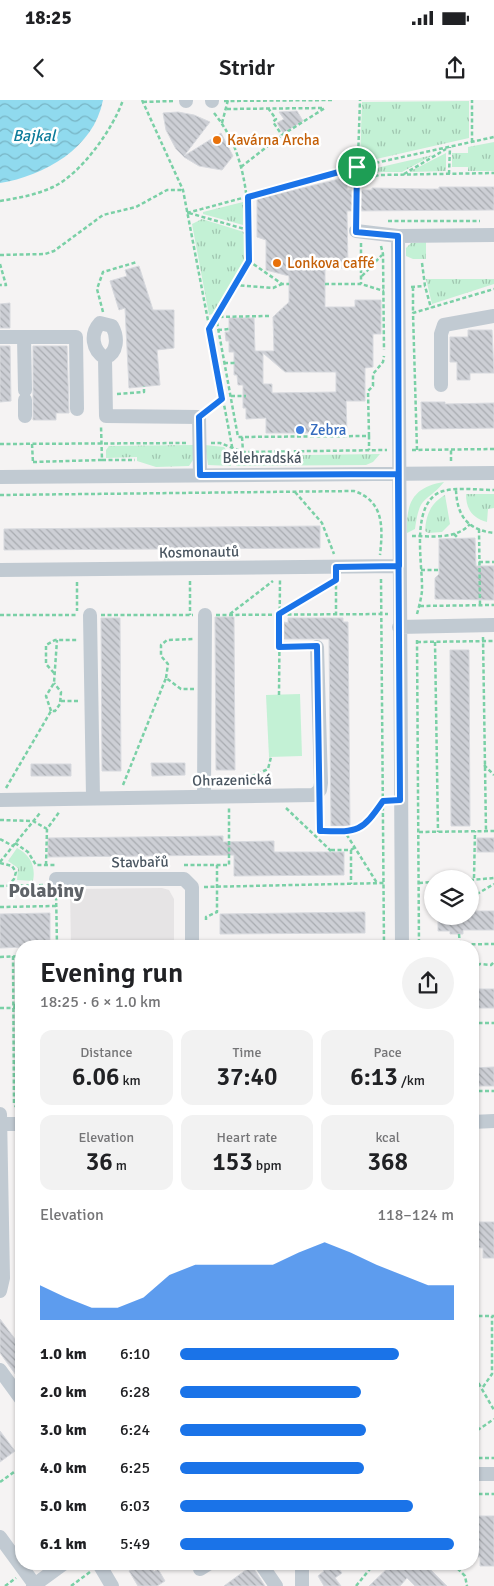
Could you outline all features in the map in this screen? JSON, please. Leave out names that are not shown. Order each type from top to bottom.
[{"type":"street","points":[[362,237],[494,235]]},
{"type":"street","points":[[398,236],[400,315],[397,336],[402,940]]},
{"type":"street","points":[[441,385],[441,334],[444,325],[494,316]]},
{"type":"street","points":[[0,337],[76,337],[77,409]]},
{"type":"street","points":[[24,337],[25,416]]},
{"type":"street","points":[[105,358],[106,416],[199,417],[200,475]]},
{"type":"street","name":"Bělehradská","points":[[0,477],[494,473]]},
{"type":"street","name":"Kosmonautů","points":[[0,570],[189,568],[336,573],[374,566],[399,566]]},
{"type":"street","points":[[84,615],[91,640],[93,797]]},
{"type":"street","points":[[198,615],[204,639],[204,796]]},
{"type":"street","points":[[399,627],[488,626]]},
{"type":"street","points":[[317,646],[319,791]]},
{"type":"street","name":"Ohrazenická","points":[[2,796],[71,798],[309,795],[319,791]]},
{"type":"street","name":"Stavbařů","points":[[56,882],[174,878],[184,879],[192,888]]},
{"type":"street","points":[[192,888],[192,940]]},
{"type":"street","points":[[0,1114],[3,1278],[5,1291]]},
{"type":"street","points":[[479,1122],[494,1122]]},
{"type":"street","points":[[0,1124],[15,1124]]},
{"type":"street","points":[[0,1370],[15,1391]]},
{"type":"street","points":[[479,1474],[494,1474]]},
{"type":"street","points":[[0,1537],[15,1558]]},
{"type":"street","points":[[23,1570],[34,1585],[55,1570]]},
{"type":"street","points":[[103,1570],[112,1586]]},
{"type":"street","points":[[266,1570],[276,1586]]},
{"type":"street","points":[[302,1570],[302,1586]]},
{"type":"path","points":[[0,201],[24,197],[54,186],[71,174],[106,134],[117,116],[123,100]]},
{"type":"path","points":[[209,329],[249,261],[248,197],[241,167],[236,148],[212,104],[228,100],[333,100]]},
{"type":"path","points":[[222,122],[228,100]]},
{"type":"path","points":[[360,100],[356,182],[362,237],[361,284]]},
{"type":"path","points":[[472,100],[472,142]]},
{"type":"path","points":[[186,101],[142,101],[183,190],[231,447]]},
{"type":"path","points":[[268,108],[276,119],[273,122],[282,135]]},
{"type":"path","points":[[227,109],[325,108],[282,135],[241,167]]},
{"type":"path","points":[[188,213],[357,167],[494,137]]},
{"type":"path","points":[[449,174],[450,147]]},
{"type":"path","points":[[403,175],[450,147]]},
{"type":"path","points":[[356,182],[379,175],[494,173]]},
{"type":"path","points":[[0,255],[45,254],[54,251],[103,215],[136,207],[167,190],[183,190]]},
{"type":"path","points":[[188,213],[249,230]]},
{"type":"path","points":[[385,221],[470,220],[486,222]]},
{"type":"path","points":[[369,450],[368,392],[373,386],[373,374],[384,358],[383,254],[380,245],[375,243]]},
{"type":"path","points":[[361,277],[383,254]]},
{"type":"path","points":[[249,261],[282,284]]},
{"type":"path","points":[[104,315],[97,289],[103,272],[137,262]]},
{"type":"path","points":[[422,263],[425,286],[431,308]]},
{"type":"path","points":[[0,264],[6,285],[0,285]]},
{"type":"path","points":[[234,285],[273,288],[282,284],[289,284]]},
{"type":"path","points":[[325,284],[361,284],[384,291],[398,289]]},
{"type":"path","points":[[413,287],[417,450]]},
{"type":"path","points":[[413,313],[494,289]]},
{"type":"path","points":[[216,317],[269,316]]},
{"type":"path","points":[[216,317],[238,437],[368,436]]},
{"type":"path","points":[[218,330],[229,330]]},
{"type":"path","points":[[224,363],[238,363]]},
{"type":"path","points":[[111,394],[144,392],[144,386]]},
{"type":"path","points":[[231,396],[246,396]]},
{"type":"path","points":[[199,417],[222,399]]},
{"type":"path","points":[[101,424],[102,460]]},
{"type":"path","points":[[242,437],[242,452]]},
{"type":"path","points":[[0,444],[220,443],[242,452],[494,449]]},
{"type":"path","points":[[32,462],[136,460]]},
{"type":"path","points":[[456,490],[457,509],[470,524],[479,529],[494,533]]},
{"type":"path","points":[[416,627],[420,606],[420,524],[426,507],[440,492],[494,490]]},
{"type":"path","points":[[296,492],[322,523],[330,538],[336,573],[336,618]]},
{"type":"path","points":[[0,495],[354,492],[372,499],[380,515],[381,537],[381,554],[373,558],[374,574],[381,578],[384,940]]},
{"type":"path","points":[[454,536],[470,524]]},
{"type":"path","points":[[479,529],[480,605]]},
{"type":"path","points":[[421,536],[454,536],[458,538]]},
{"type":"path","points":[[475,565],[494,562]]},
{"type":"path","points":[[189,568],[198,615]]},
{"type":"path","points":[[77,569],[84,615]]},
{"type":"path","points":[[421,570],[439,570]]},
{"type":"path","points":[[279,614],[336,573]]},
{"type":"path","points":[[228,615],[280,576],[279,695]]},
{"type":"path","points":[[420,606],[494,605]]},
{"type":"path","points":[[486,831],[483,642],[488,626]]},
{"type":"path","points":[[121,791],[166,678],[168,664],[161,656],[159,650],[161,646],[167,640],[204,639]]},
{"type":"path","points":[[51,711],[46,696],[54,683],[54,673],[57,664],[57,640]]},
{"type":"path","points":[[54,673],[46,664],[46,645],[57,640],[91,640]]},
{"type":"path","points":[[419,940],[417,644],[494,641]]},
{"type":"path","points":[[435,642],[438,832]]},
{"type":"path","points":[[279,647],[317,646]]},
{"type":"path","points":[[166,678],[181,690],[205,689]]},
{"type":"path","points":[[2,796],[51,711],[58,709],[61,701],[60,688],[54,683]]},
{"type":"path","points":[[61,701],[91,701]]},
{"type":"path","points":[[206,927],[206,917],[217,912],[217,865],[229,865],[234,796],[244,780],[268,769],[271,757]]},
{"type":"path","points":[[484,765],[494,775]]},
{"type":"path","points":[[319,791],[320,831],[345,832],[358,830],[366,824],[383,801]]},
{"type":"path","points":[[9,886],[16,872],[12,866],[0,863],[52,798]]},
{"type":"path","points":[[46,865],[47,829],[71,798]]},
{"type":"path","points":[[383,801],[418,800]]},
{"type":"path","points":[[280,802],[330,851],[351,850],[355,847]]},
{"type":"path","points":[[0,820],[34,821],[47,829]]},
{"type":"path","points":[[474,831],[474,870]]},
{"type":"path","points":[[419,832],[494,831]]},
{"type":"path","points":[[345,832],[377,884]]},
{"type":"path","points":[[0,839],[28,852],[36,865],[55,865],[57,940]]},
{"type":"path","points":[[351,850],[351,884]]},
{"type":"path","points":[[479,878],[494,878]]},
{"type":"path","points":[[0,886],[56,882]]},
{"type":"path","points":[[192,888],[424,883]]},
{"type":"path","points":[[479,893],[494,884]]},
{"type":"path","points":[[0,907],[56,906]]},
{"type":"path","points":[[459,934],[460,940]]},
{"type":"path","points":[[479,944],[494,944]]},
{"type":"path","points":[[0,957],[13,956],[14,1104]]},
{"type":"path","points":[[479,964],[491,965],[494,962]]},
{"type":"path","points":[[0,1008],[13,1008]]},
{"type":"path","points":[[479,1023],[494,1023]]},
{"type":"path","points":[[479,1091],[494,1091]]},
{"type":"path","points":[[479,1316],[493,1316],[492,1374],[482,1387]]},
{"type":"path","points":[[479,1382],[494,1410]]},
{"type":"path","points":[[479,1429],[494,1419]]},
{"type":"path","points":[[479,1458],[494,1458]]},
{"type":"path","points":[[0,1482],[15,1471]]},
{"type":"path","points":[[479,1494],[494,1494]]},
{"type":"path","points":[[356,1586],[369,1570]]},
{"type":"path","points":[[459,1570],[465,1576],[467,1586]]},
{"type":"path","points":[[72,1586],[76,1582]]},
{"type":"shaded area","points":[[162,888],[169,890],[174,899],[174,940],[71,940],[70,889]]},
{"type":"green space","points":[[469,101],[469,138],[363,162],[360,159],[362,102]]},
{"type":"green space","points":[[494,142],[494,171],[468,171],[468,167],[452,167],[452,153],[468,153],[468,147]]},
{"type":"green space","points":[[446,153],[446,171],[411,172],[411,171]]},
{"type":"green space","points":[[433,155],[402,172],[380,172],[362,178],[359,175],[359,172]]},
{"type":"green space","points":[[243,202],[243,225],[203,214],[203,212]]},
{"type":"green space","points":[[202,219],[244,232],[244,264],[213,314],[209,315],[192,224]]},
{"type":"green space","points":[[426,242],[426,259],[413,259],[406,256],[406,248],[411,243]]},
{"type":"green space","points":[[426,279],[494,279],[494,284],[432,304]]},
{"type":"green space","points":[[193,445],[193,460],[189,466],[156,467],[137,461],[137,457],[106,458],[106,450],[109,446]]},
{"type":"green space","points":[[205,445],[224,447],[231,456],[231,466],[208,465]]},
{"type":"green space","points":[[380,454],[373,462],[366,465],[236,466],[236,456]]},
{"type":"green space","points":[[444,482],[421,504],[415,529],[407,533],[408,513],[413,498],[425,488]]},
{"type":"green space","points":[[466,494],[494,494],[494,508],[488,509],[487,522],[477,518],[471,512],[467,504]]},
{"type":"green space","points":[[445,495],[450,524],[442,532],[428,533],[425,531],[430,510]]},
{"type":"green space","points":[[300,694],[302,756],[269,757],[266,695]]},
{"type":"green space","points":[[17,848],[29,858],[33,866],[33,881],[17,880],[18,868],[8,861]]},
{"type":"water","name":"Bajkal","points":[[0,100],[103,100],[98,117],[89,132],[78,146],[65,157],[33,174],[0,183]]},
{"type":"building","points":[[297,111],[303,121],[283,133],[277,123],[284,119],[279,112]]},
{"type":"building","points":[[178,112],[194,115],[210,122],[184,156],[221,133],[233,156],[222,170],[199,166],[184,157],[176,149],[166,130],[163,113]]},
{"type":"building","points":[[347,177],[347,190],[494,187],[494,210],[347,211],[348,268],[325,268],[325,307],[355,307],[355,300],[381,300],[381,334],[373,334],[373,367],[365,368],[365,401],[346,401],[347,433],[266,433],[266,418],[246,419],[246,408],[243,408],[243,385],[238,385],[237,375],[234,375],[234,352],[229,352],[229,341],[226,341],[225,332],[229,332],[229,318],[254,318],[255,351],[274,351],[273,317],[289,302],[289,276],[266,270],[266,240],[257,237],[257,199]],"holes":[[[263,353],[285,372],[336,372],[336,392],[272,393],[272,384],[263,384]]]},
{"type":"building","points":[[139,266],[153,310],[174,310],[174,348],[157,350],[160,385],[129,388],[125,308],[119,310],[110,281],[127,276],[125,270]]},
{"type":"building","points":[[10,303],[10,328],[0,328],[0,304]]},
{"type":"building","points":[[468,330],[492,330],[494,373],[470,373],[470,380],[457,380],[457,362],[450,362],[450,337],[468,337]]},
{"type":"building","points":[[0,346],[10,346],[11,401],[0,402]]},
{"type":"building","points":[[33,346],[67,346],[69,413],[56,413],[56,420],[33,420]]},
{"type":"building","points":[[421,402],[445,402],[445,404],[494,403],[494,428],[422,429]]},
{"type":"building","points":[[320,526],[320,548],[4,550],[4,529]]},
{"type":"building","points":[[475,538],[476,566],[494,566],[494,600],[435,599],[435,578],[439,574],[439,539]]},
{"type":"building","points":[[215,617],[234,617],[235,770],[216,770]]},
{"type":"building","points":[[101,618],[120,618],[121,771],[102,771]]},
{"type":"building","points":[[288,618],[343,618],[343,622],[348,622],[350,826],[331,826],[329,639],[284,639],[284,622],[288,623]]},
{"type":"building","points":[[450,650],[469,650],[470,826],[451,826]]},
{"type":"building","points":[[151,763],[185,763],[185,775],[152,776]]},
{"type":"building","points":[[31,764],[71,764],[71,776],[31,776]]},
{"type":"building","points":[[223,836],[223,842],[274,841],[274,852],[344,852],[344,875],[234,876],[234,855],[48,857],[48,838]]},
{"type":"building","points":[[477,838],[494,838],[494,852],[477,852]]},
{"type":"building","points":[[479,911],[494,911],[494,930],[463,930],[463,934],[450,934],[450,931],[438,931],[438,925],[479,925]]},
{"type":"building","points":[[365,912],[365,933],[220,934],[220,914]]},
{"type":"building","points":[[50,913],[50,940],[15,940],[15,947],[0,948],[0,914]]},
{"type":"building","points":[[479,989],[494,989],[494,1008],[479,1008]]},
{"type":"building","points":[[494,1067],[494,1086],[479,1086],[479,1068]]},
{"type":"building","points":[[479,1222],[494,1222],[494,1258],[483,1258],[483,1248],[479,1248]]},
{"type":"building","points":[[0,1319],[15,1339],[15,1374],[0,1353]]},
{"type":"building","points":[[0,1431],[15,1451],[0,1462]]},
{"type":"building","points":[[479,1516],[494,1516],[494,1566],[480,1566]]},
{"type":"building","points":[[153,1570],[154,1572],[159,1570],[165,1581],[157,1586],[138,1586],[129,1571]]},
{"type":"building","points":[[255,1570],[265,1586],[224,1586],[243,1572]]},
{"type":"building","points":[[340,1570],[342,1573],[335,1578],[341,1586],[324,1586],[318,1576],[324,1571]]},
{"type":"building","points":[[386,1570],[431,1570],[447,1586],[415,1586],[407,1578],[400,1586],[369,1586]]},
{"type":"place","name":"Kavárna Archa","points":[[217,140]]},
{"type":"place","name":"Lonkova caffé","points":[[277,263]]},
{"type":"place","name":"Zebra","points":[[300,430]]},
{"type":"district","name":"Polabiny","points":[[46,890]]},
{"type":"route","points":[[357,167],[248,197],[249,261],[209,329],[222,399],[199,417],[200,475],[398,474],[400,760],[400,800],[383,801],[366,824],[358,830],[345,832],[320,831],[321,783],[317,646],[279,647],[279,614],[336,580],[336,567],[399,566],[397,336],[400,315],[398,300],[398,236],[356,232],[357,167]]}]
